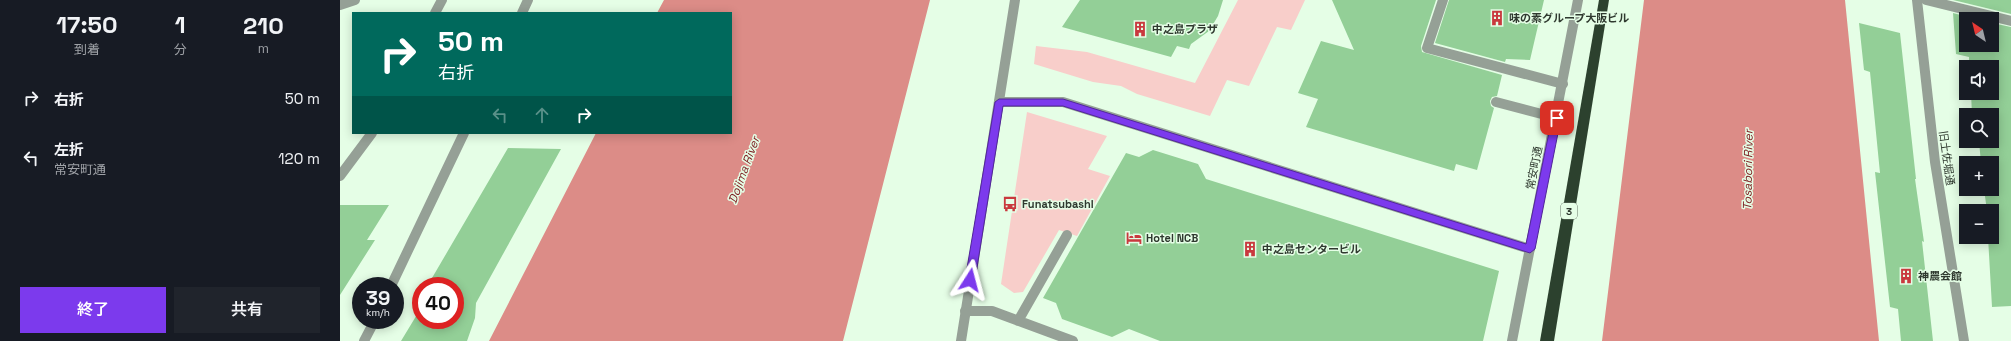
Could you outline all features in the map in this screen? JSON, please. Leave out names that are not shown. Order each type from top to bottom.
[{"type":"highway","name":"3","points":[[1547,341],[1604,0]]},
{"type":"street","points":[[340,5],[355,0]]},
{"type":"street","points":[[436,12],[442,0]]},
{"type":"street","points":[[522,12],[528,0]]},
{"type":"street","points":[[961,341],[1015,0]]},
{"type":"street","points":[[1443,0],[1427,48],[1563,84]]},
{"type":"street","name":"常安町通","points":[[1512,341],[1557,118],[1578,0]]},
{"type":"street","name":"旧土佐堀通","points":[[1917,0],[1934,162],[1964,341]]},
{"type":"street","points":[[1926,0],[2011,21]]},
{"type":"street","points":[[999,102],[1063,102],[1530,249]]},
{"type":"street","points":[[1496,102],[1557,118]]},
{"type":"street","points":[[340,176],[371,134]]},
{"type":"street","points":[[396,277],[464,134]]},
{"type":"street","points":[[1018,321],[1067,235]]},
{"type":"street","points":[[965,311],[992,311],[1072,341]]},
{"type":"street","points":[[364,341],[370,329]]},
{"type":"shaded area","points":[[1238,0],[1305,0],[1291,30],[1277,27],[1249,86],[1227,80],[1210,116],[1137,94],[1121,86],[1093,82],[1034,64],[1036,46],[1087,52],[1195,83]]},
{"type":"shaded area","points":[[1027,112],[1107,136],[1088,169],[1110,176],[1077,236],[1059,230],[1023,292],[1014,293],[1001,284]]},
{"type":"water","name":"Dojima River","points":[[664,0],[930,0],[843,341],[489,341],[595,134],[732,134],[732,12],[658,12]]},
{"type":"water","name":"Tosabori River","points":[[1644,0],[1845,0],[1879,341],[1602,341]]},
{"type":"building","name":"中之島プラザ","points":[[1080,0],[1223,0],[1218,16],[1209,31],[1191,44],[1189,49],[1177,46],[1171,57],[1062,27]]},
{"type":"building","points":[[1332,0],[1436,0],[1421,46],[1422,52],[1502,75],[1497,96],[1492,97],[1490,101],[1491,106],[1494,108],[1477,170],[1456,164],[1454,171],[1306,127],[1318,99],[1298,93],[1321,41],[1354,50]]},
{"type":"building","name":"味の素グループ大阪ビル","points":[[1449,0],[1544,0],[1530,60],[1506,59],[1505,62],[1435,43]]},
{"type":"building","points":[[1953,0],[2011,0],[2011,14]]},
{"type":"building","points":[[1953,13],[1959,15],[1959,52],[1999,52],[1999,24],[2011,27],[2011,306],[1992,307],[1988,244],[1999,244],[1999,204],[1986,204],[1985,196],[1999,196],[1999,156],[1980,156],[1980,148],[1999,148],[1999,108],[1972,108],[1971,100],[1999,100],[1999,60],[1969,60],[1969,57],[1956,54]]},
{"type":"building","points":[[1859,23],[1900,33],[1915,179],[1924,242],[1922,241],[1933,341],[1901,341],[1898,309],[1890,307],[1875,172],[1880,173],[1870,72],[1864,70]]},
{"type":"building","points":[[508,148],[561,149],[476,303],[475,318],[467,341],[401,341],[412,323],[412,329],[464,329],[464,277],[433,277]]},
{"type":"building","name":"中之島センタービル","points":[[1153,150],[1198,164],[1206,179],[1499,271],[1483,341],[1160,341],[1129,329],[1112,337],[1062,319],[1056,303],[1043,298],[1126,153],[1139,157]]},
{"type":"building","points":[[340,205],[389,205],[367,240],[375,240],[340,295]]},
{"type":"place","name":"味の素グループ大阪ビル","points":[[1497,18]]},
{"type":"place","name":"中之島プラザ","points":[[1140,29]]},
{"type":"place","name":"Funatsubashi","points":[[1010,204]]},
{"type":"place","name":"Hotel NCB","points":[[1134,238]]},
{"type":"place","name":"中之島センタービル","points":[[1250,249]]},
{"type":"place","name":"神農会館","points":[[1906,276]]},
{"type":"route","points":[[970,280],[999,102],[1063,102],[1530,249],[1557,118]]}]
